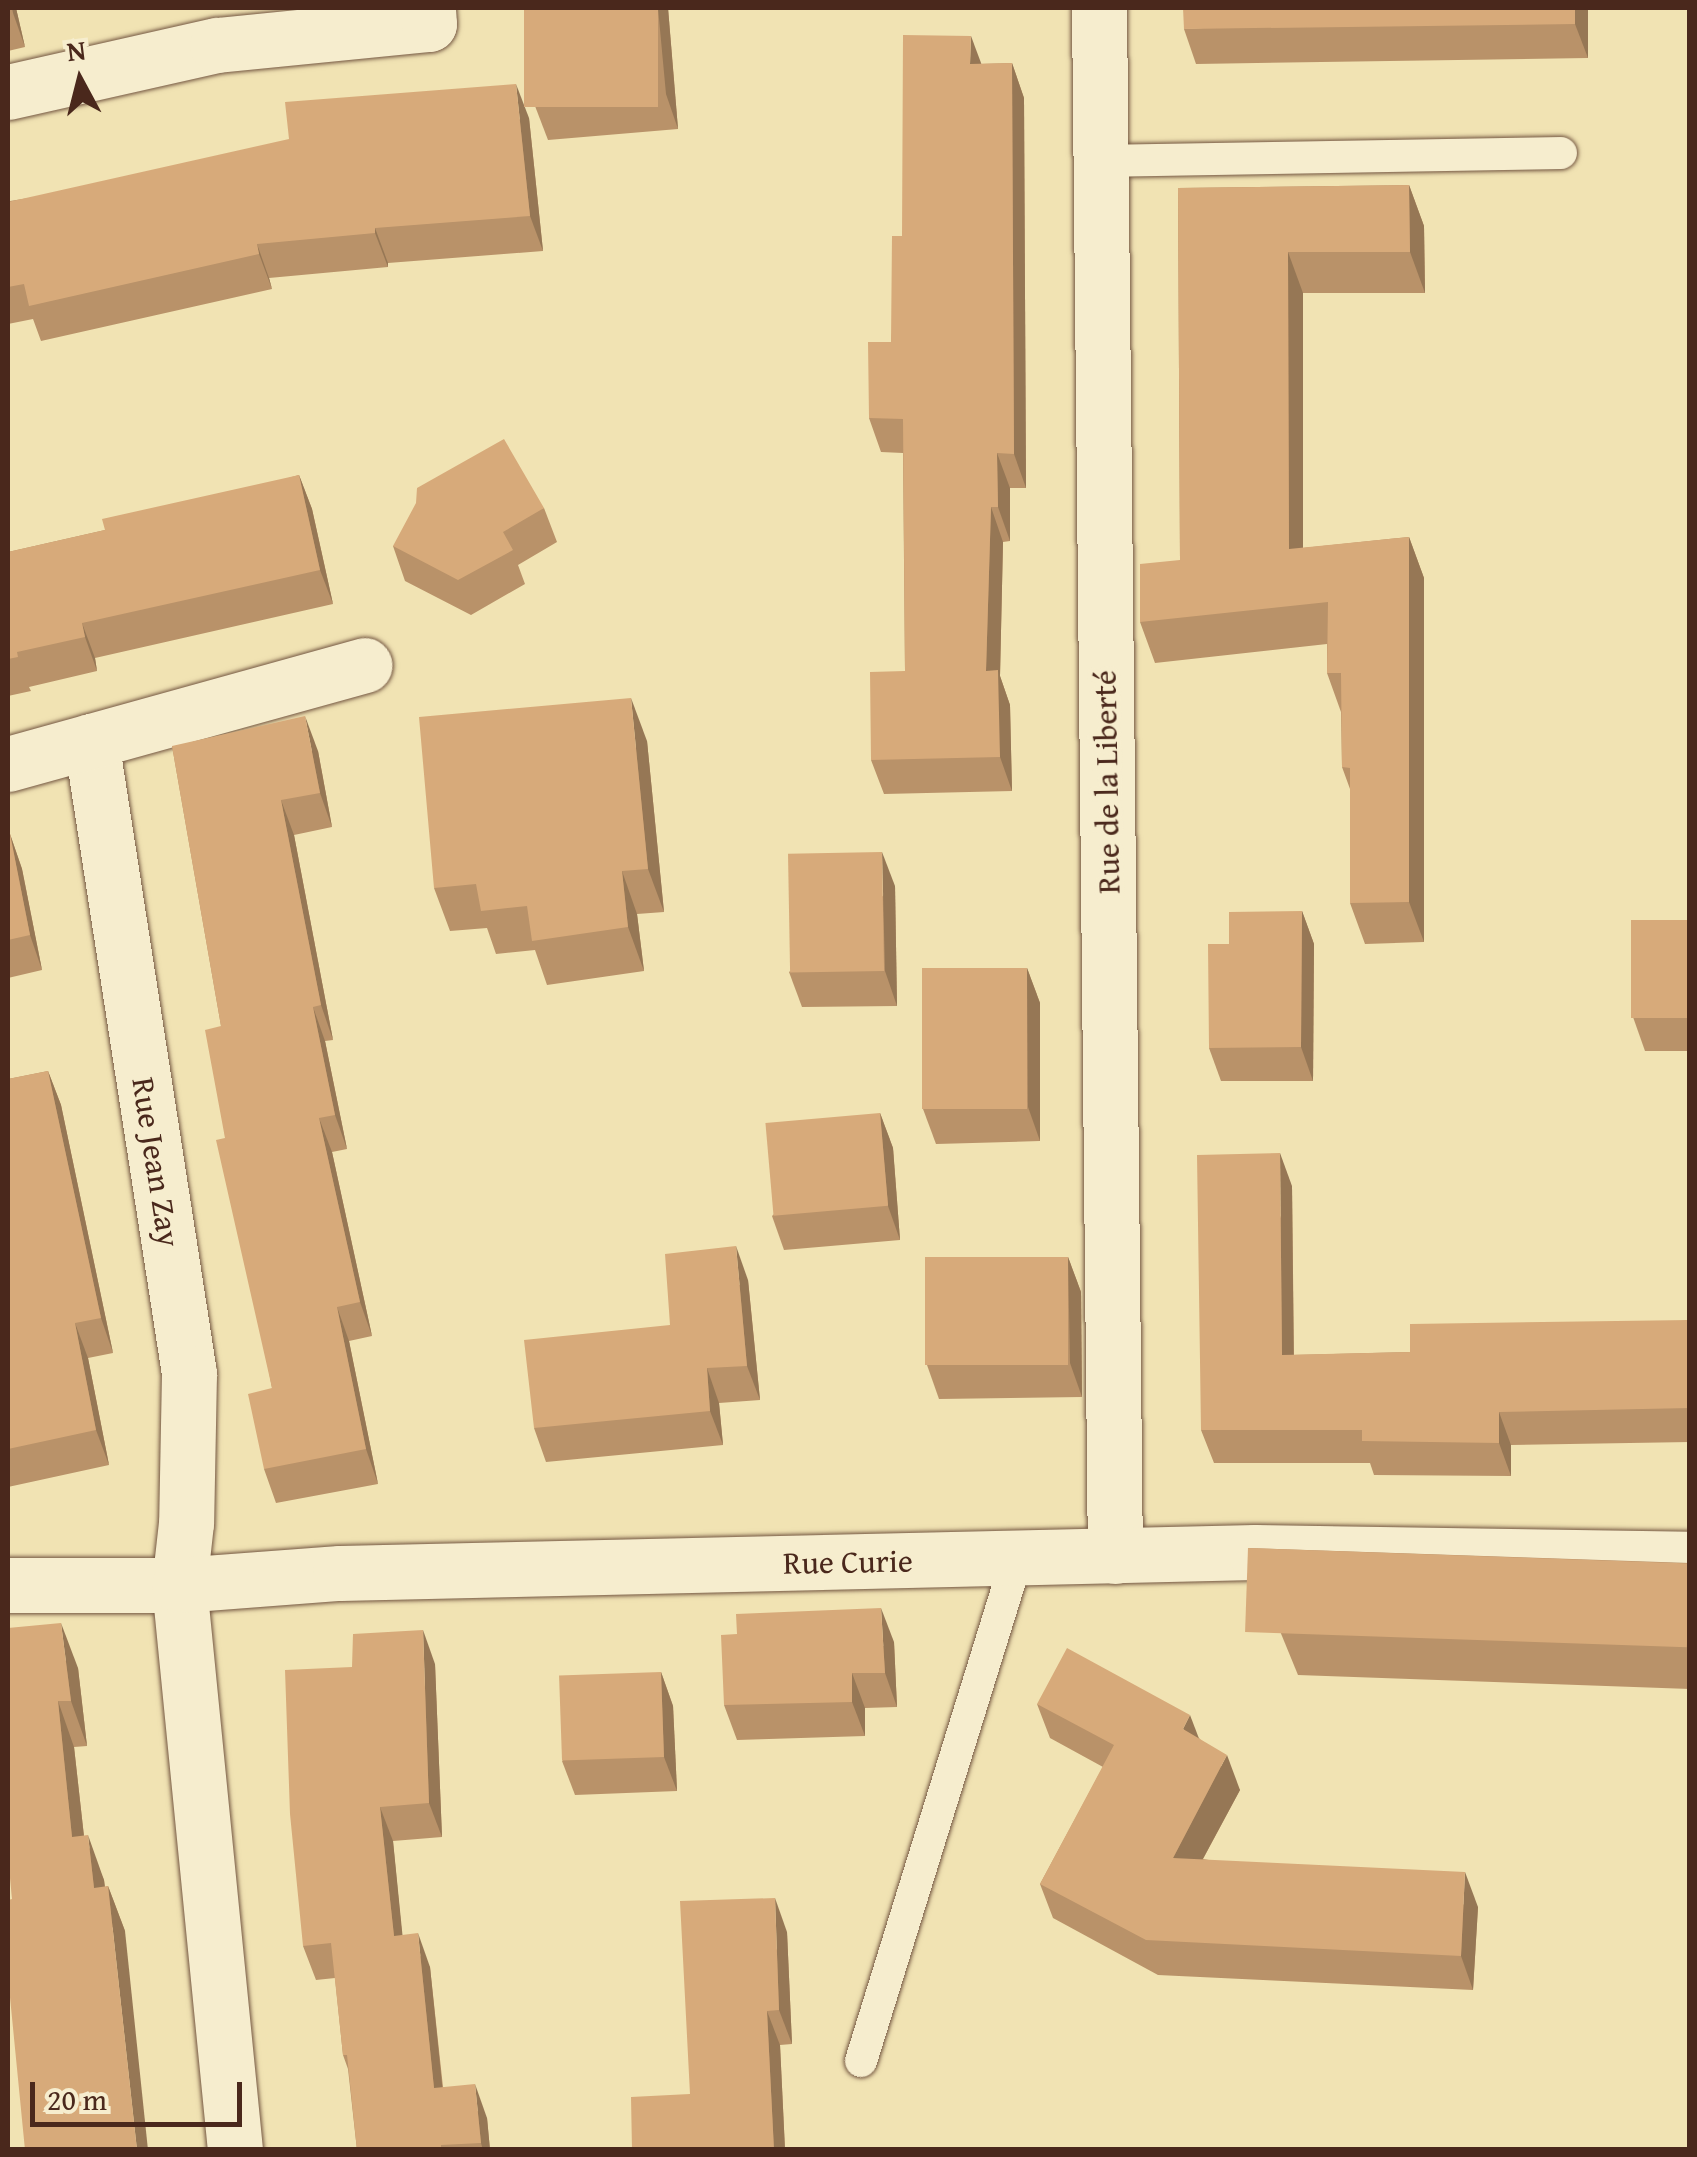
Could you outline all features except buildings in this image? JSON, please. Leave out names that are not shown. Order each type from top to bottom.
[{"type":"street","points":[[8,92],[217,45],[429,24],[428,8]]},
{"type":"street","name":"Rue de la Liberté","points":[[1099,8],[1114,1556]]},
{"type":"street","points":[[8,764],[365,665]]},
{"type":"street","name":"Rue Jean Zay","points":[[91,740],[189,1373],[186,1523],[179,1585],[235,2150]]},
{"type":"street","name":"Rue Curie","points":[[8,1584],[179,1585],[340,1573],[1255,1552],[1690,1559]]},
{"type":"lane","points":[[1100,161],[1560,153]]},
{"type":"lane","points":[[861,2060],[1017,1558]]}]
